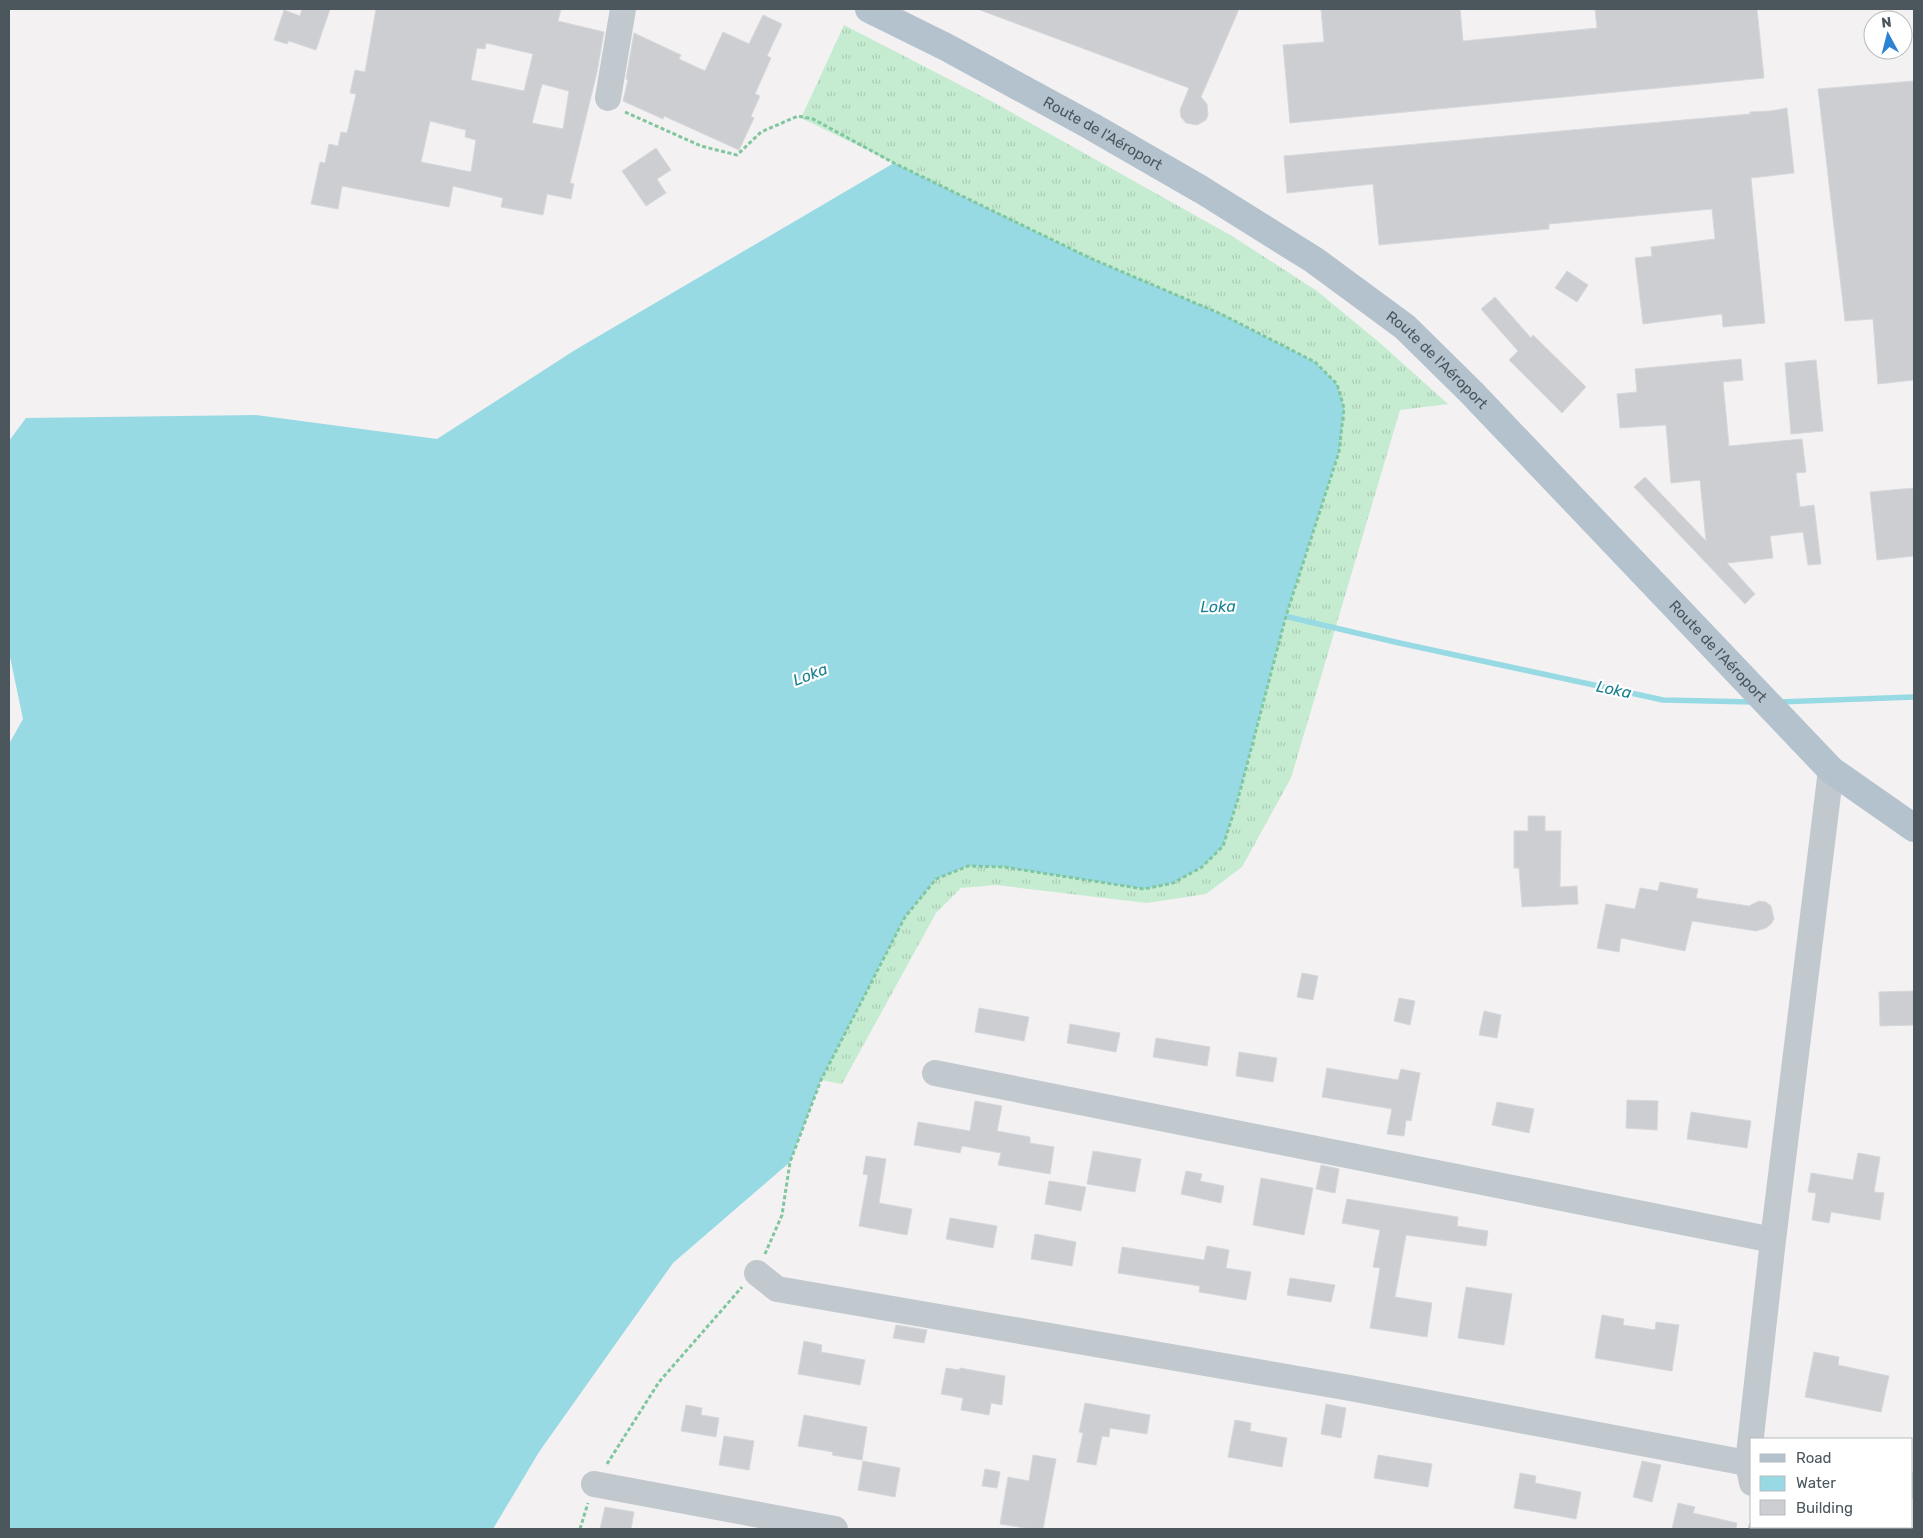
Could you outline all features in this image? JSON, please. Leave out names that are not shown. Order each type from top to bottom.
[{"type":"main road","name":"Route de l'Aéroport","points":[[869,9],[946,47],[1082,121],[1202,190],[1314,260],[1405,327],[1472,393],[1831,770],[1914,828]]},
{"type":"street","points":[[608,98],[623,9]]},
{"type":"street","points":[[1753,1438],[1773,1240],[1831,770]]},
{"type":"street","points":[[935,1073],[1773,1240]]},
{"type":"street","points":[[757,1273],[777,1289],[1350,1388],[1750,1470]]},
{"type":"street","points":[[594,1484],[835,1529]]},
{"type":"path","points":[[580,1529],[594,1484],[659,1382],[757,1273],[782,1215],[790,1162],[821,1080],[905,917],[936,879],[968,866],[1004,867],[1144,889],[1173,883],[1202,867],[1222,846],[1238,799],[1286,616],[1339,452],[1344,408],[1337,384],[1315,362],[1221,314],[1081,253],[894,163],[813,119],[798,116],[761,132],[737,155],[701,146],[634,117],[608,98]]},
{"type":"green space","points":[[844,25],[991,101],[1232,236],[1317,291],[1380,343],[1448,404],[1400,410],[1291,778],[1242,867],[1206,894],[1147,903],[996,885],[961,888],[936,913],[842,1084],[821,1080],[905,917],[936,879],[968,866],[1004,867],[1144,889],[1173,883],[1202,867],[1223,846],[1238,799],[1286,616],[1339,452],[1337,384],[1315,362],[1221,314],[1090,258],[801,118]]},
{"type":"water","points":[[894,163],[1090,258],[1221,314],[1315,362],[1337,384],[1344,408],[1339,452],[1286,616],[1238,799],[1223,846],[1202,867],[1173,883],[1144,889],[1004,867],[968,866],[936,879],[905,917],[821,1080],[790,1162],[673,1263],[539,1452],[493,1529],[9,1529],[9,744],[23,719],[9,652],[9,441],[26,418],[256,415],[437,439],[575,350]]},
{"type":"building","points":[[302,9],[330,9],[316,50],[289,41],[287,44],[274,40],[284,10],[300,16]]},
{"type":"building","points":[[376,9],[561,9],[558,21],[604,32],[597,72],[570,183],[574,184],[571,199],[547,194],[543,215],[501,207],[503,198],[453,186],[449,207],[342,186],[338,209],[311,204],[320,162],[325,163],[329,144],[338,146],[341,132],[347,133],[356,94],[350,93],[355,70],[365,72]],"holes":[[[486,43],[533,54],[524,91],[471,80],[477,48],[485,49]],[[542,84],[569,91],[563,129],[532,123]],[[430,121],[466,130],[465,137],[476,140],[471,172],[421,162]]]},
{"type":"building","points":[[980,9],[1239,9],[1201,97],[1207,104],[1208,115],[1206,120],[1197,125],[1186,123],[1181,117],[1180,110],[1189,88]]},
{"type":"building","points":[[1321,9],[1460,9],[1463,41],[1597,28],[1595,9],[1757,9],[1764,78],[1290,123],[1283,45],[1324,42]]},
{"type":"building","points":[[763,15],[782,24],[767,56],[771,58],[755,94],[760,96],[751,116],[754,118],[739,150],[664,116],[663,119],[623,101],[628,80],[626,79],[634,33],[681,55],[679,59],[705,71],[723,32],[749,44]]},
{"type":"building","points":[[1914,81],[1914,380],[1878,384],[1873,319],[1845,321],[1818,89]]},
{"type":"building","points":[[1787,108],[1794,173],[1751,178],[1765,323],[1723,327],[1722,314],[1643,324],[1635,258],[1652,256],[1651,247],[1715,239],[1712,209],[1549,224],[1549,229],[1379,245],[1373,184],[1287,193],[1284,156],[1750,114],[1750,112]]},
{"type":"building","points":[[656,148],[671,170],[657,179],[666,193],[646,206],[622,171]]},
{"type":"building","points":[[1567,271],[1588,285],[1577,302],[1555,288]]},
{"type":"building","points":[[1495,297],[1531,338],[1533,335],[1586,387],[1562,413],[1509,360],[1518,351],[1481,309]]},
{"type":"building","points":[[1741,359],[1743,380],[1723,382],[1729,446],[1802,439],[1806,472],[1796,473],[1800,507],[1814,505],[1821,564],[1808,565],[1803,532],[1770,536],[1773,558],[1727,563],[1755,594],[1745,604],[1634,487],[1645,477],[1706,541],[1700,480],[1671,483],[1666,425],[1620,428],[1617,394],[1637,392],[1635,369]]},
{"type":"building","points":[[1816,360],[1823,431],[1791,434],[1785,363]]},
{"type":"building","points":[[1914,488],[1914,556],[1877,560],[1870,492]]},
{"type":"building","points":[[1528,816],[1545,816],[1545,831],[1561,831],[1560,887],[1577,886],[1578,904],[1522,907],[1519,868],[1514,868],[1514,831],[1528,831]]},
{"type":"building","points":[[1660,882],[1698,889],[1696,898],[1749,906],[1759,901],[1766,902],[1771,906],[1774,919],[1766,928],[1756,931],[1692,921],[1685,951],[1621,938],[1619,952],[1597,948],[1606,904],[1635,909],[1640,888],[1658,891]]},
{"type":"building","points":[[1302,973],[1318,976],[1313,1000],[1297,997]]},
{"type":"building","points":[[1914,991],[1914,1025],[1880,1026],[1879,992]]},
{"type":"building","points":[[1399,998],[1415,1001],[1410,1025],[1394,1021]]},
{"type":"building","points":[[979,1008],[1029,1017],[1024,1041],[975,1032]]},
{"type":"building","points":[[1484,1011],[1501,1015],[1497,1038],[1479,1035]]},
{"type":"building","points":[[1070,1024],[1120,1033],[1116,1052],[1067,1043]]},
{"type":"building","points":[[1156,1038],[1210,1047],[1207,1066],[1153,1057]]},
{"type":"building","points":[[1239,1052],[1277,1058],[1273,1082],[1236,1076]]},
{"type":"building","points":[[1327,1068],[1398,1080],[1401,1069],[1420,1073],[1411,1121],[1406,1120],[1404,1136],[1387,1134],[1392,1109],[1322,1097]]},
{"type":"building","points":[[1627,1100],[1658,1101],[1657,1130],[1626,1128]]},
{"type":"building","points":[[975,1101],[1002,1106],[997,1131],[1030,1137],[1030,1143],[1054,1147],[1050,1174],[998,1165],[1001,1153],[962,1146],[960,1153],[914,1145],[918,1122],[970,1131]]},
{"type":"building","points":[[1497,1102],[1534,1109],[1529,1133],[1492,1125]]},
{"type":"building","points":[[1691,1112],[1751,1121],[1747,1148],[1687,1139]]},
{"type":"building","points":[[1093,1151],[1141,1159],[1135,1192],[1087,1184]]},
{"type":"building","points":[[1858,1153],[1880,1157],[1874,1192],[1884,1193],[1880,1220],[1831,1212],[1829,1223],[1812,1220],[1816,1193],[1808,1192],[1811,1173],[1853,1180]]},
{"type":"building","points":[[866,1156],[886,1159],[879,1203],[912,1209],[907,1235],[859,1226],[868,1175],[863,1174]]},
{"type":"building","points":[[1321,1165],[1339,1169],[1335,1193],[1316,1189]]},
{"type":"building","points":[[1186,1171],[1202,1174],[1200,1181],[1224,1186],[1221,1203],[1181,1194]]},
{"type":"building","points":[[1261,1178],[1313,1188],[1304,1235],[1253,1225]]},
{"type":"building","points":[[1049,1181],[1086,1187],[1081,1211],[1045,1204]]},
{"type":"building","points":[[1347,1199],[1458,1217],[1457,1226],[1488,1231],[1486,1246],[1406,1235],[1395,1297],[1432,1303],[1427,1337],[1370,1328],[1380,1268],[1373,1267],[1380,1230],[1342,1223]]},
{"type":"building","points":[[950,1218],[997,1226],[993,1248],[946,1239]]},
{"type":"building","points":[[1035,1234],[1076,1242],[1072,1266],[1031,1259]]},
{"type":"building","points":[[1207,1246],[1229,1250],[1226,1268],[1251,1272],[1246,1300],[1199,1292],[1200,1286],[1118,1273],[1122,1247],[1204,1260]]},
{"type":"building","points":[[1290,1278],[1335,1285],[1331,1302],[1287,1295]]},
{"type":"building","points":[[1466,1287],[1512,1294],[1504,1345],[1458,1338]]},
{"type":"building","points":[[1602,1315],[1624,1319],[1623,1325],[1655,1330],[1656,1322],[1679,1325],[1672,1371],[1595,1358]]},
{"type":"building","points":[[896,1325],[927,1330],[924,1343],[893,1338]]},
{"type":"building","points":[[804,1341],[822,1345],[821,1352],[865,1360],[860,1385],[798,1374]]},
{"type":"building","points":[[1814,1352],[1839,1357],[1838,1365],[1889,1376],[1881,1412],[1805,1397]]},
{"type":"building","points":[[946,1368],[959,1370],[960,1368],[1005,1376],[1002,1405],[991,1403],[989,1415],[961,1410],[963,1398],[941,1394]]},
{"type":"building","points":[[1085,1403],[1150,1415],[1147,1434],[1110,1428],[1109,1437],[1102,1436],[1096,1465],[1077,1462],[1083,1433],[1079,1432]]},
{"type":"building","points":[[1326,1404],[1346,1408],[1341,1438],[1321,1434]]},
{"type":"building","points":[[686,1405],[702,1408],[701,1415],[719,1418],[716,1437],[681,1431]]},
{"type":"building","points":[[804,1415],[867,1427],[862,1460],[832,1455],[833,1452],[798,1446]]},
{"type":"building","points":[[1235,1420],[1251,1423],[1250,1431],[1287,1438],[1282,1467],[1228,1457]]},
{"type":"building","points":[[724,1436],[754,1441],[749,1470],[719,1465]]},
{"type":"building","points":[[1033,1455],[1056,1459],[1043,1529],[1000,1524],[1008,1477],[1029,1481]]},
{"type":"building","points":[[1378,1455],[1432,1464],[1428,1487],[1374,1478]]},
{"type":"building","points":[[863,1461],[900,1468],[895,1497],[858,1490]]},
{"type":"building","points":[[1642,1461],[1661,1465],[1652,1502],[1633,1497]]},
{"type":"building","points":[[985,1469],[1000,1472],[997,1488],[982,1486]]},
{"type":"building","points":[[1520,1473],[1536,1476],[1535,1483],[1581,1492],[1576,1519],[1514,1508]]},
{"type":"building","points":[[1678,1503],[1695,1507],[1693,1513],[1737,1523],[1736,1529],[1672,1529]]},
{"type":"building","points":[[605,1507],[634,1512],[631,1529],[600,1529]]},
{"type":"waterway","name":"Loka","points":[[1280,615],[1663,700],[1754,702]]},
{"type":"waterway","name":"Loka","points":[[1778,702],[1914,697]]}]
